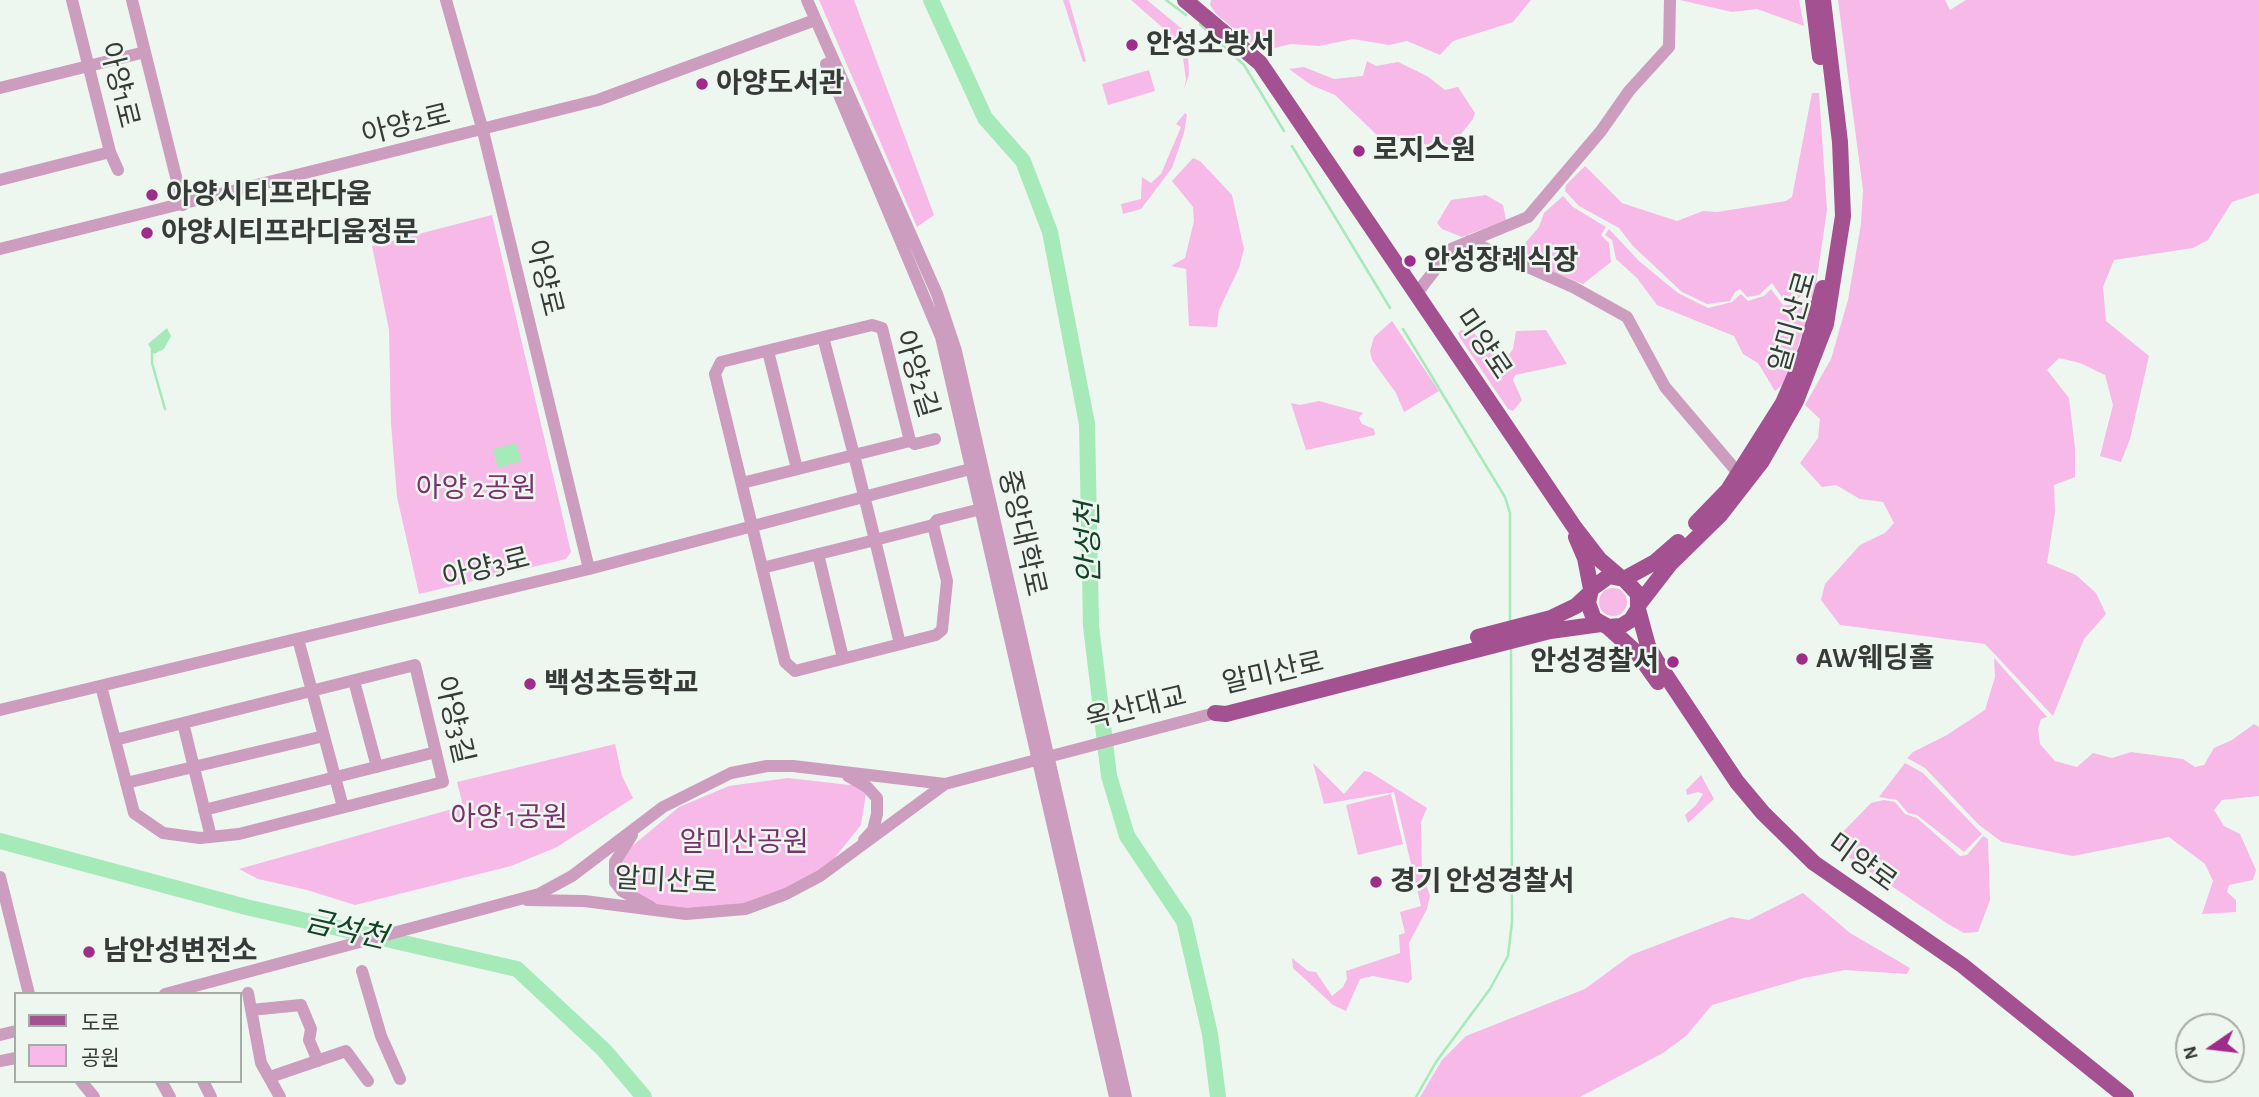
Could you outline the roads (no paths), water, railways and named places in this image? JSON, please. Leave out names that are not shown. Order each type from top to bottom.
[{"type":"main road","name":"미양로","points":[[1185,0],[1260,63],[1575,528],[1599,559],[1622,578]]},
{"type":"main road","name":"알미산로","points":[[1622,578],[1655,562],[1671,548],[1709,510],[1739,474],[1772,422],[1796,374],[1810,336],[1824,280],[1833,216],[1832,175],[1812,0]]},
{"type":"main road","name":"알미산로","points":[[1638,607],[1670,564],[1720,516],[1762,461],[1796,401],[1826,324],[1843,216],[1843,192],[1824,0]]},
{"type":"main road","name":"미양로","points":[[1575,528],[1590,592]]},
{"type":"main road","points":[[1609,576],[1622,578],[1633,585],[1638,607],[1632,620],[1621,626],[1605,626],[1590,611],[1590,592],[1609,576]]},
{"type":"main road","name":"알미산로","points":[[1215,713],[1224,705],[1551,618],[1576,606],[1590,592]]},
{"type":"main road","name":"미양로","points":[[1638,607],[1648,646],[1659,665],[1737,782],[1763,813],[1814,863],[1972,973],[2126,1097]]},
{"type":"main road","name":"미양로","points":[[1605,626],[1643,661],[1740,803],[1807,870],[1993,1000],[2111,1097]]},
{"type":"main road","name":"알미산로","points":[[1215,713],[1237,711],[1550,631],[1605,626]]},
{"type":"street","name":"아양1로","points":[[0,180],[110,152],[72,0]]},
{"type":"street","points":[[132,0],[183,205]]},
{"type":"street","name":"아양로","points":[[446,0],[483,131],[589,569]]},
{"type":"street","name":"중앙대학로","points":[[798,0],[812,22]]},
{"type":"street","name":"중앙대학로","points":[[807,0],[812,22],[941,337],[976,467],[1115,1097]]},
{"type":"street","points":[[1417,293],[1451,249],[1528,217],[1601,131],[1629,91],[1669,47],[1670,0]]},
{"type":"street","name":"아양2로","points":[[0,249],[483,131],[598,100],[812,22]]},
{"type":"street","points":[[0,88],[145,52]]},
{"type":"street","points":[[110,152],[115,156],[118,170]]},
{"type":"street","points":[[1469,241],[1573,286],[1627,317],[1665,387],[1739,474]]},
{"type":"street","name":"아양2길","points":[[742,483],[910,441],[881,328],[872,325],[721,362],[715,374],[785,662],[795,671],[936,635],[942,630],[947,581],[933,526]]},
{"type":"street","points":[[823,337],[900,644]]},
{"type":"street","points":[[768,351],[797,469]]},
{"type":"street","points":[[910,441],[915,444],[935,439]]},
{"type":"street","name":"중앙대학로","points":[[976,467],[981,509],[1126,1097]]},
{"type":"street","name":"아양3로","points":[[0,710],[589,569],[976,467]]},
{"type":"street","points":[[762,568],[933,526],[937,520],[981,509]]},
{"type":"street","points":[[818,554],[843,658]]},
{"type":"street","points":[[298,639],[343,807]]},
{"type":"street","name":"아양3길","points":[[101,686],[126,783],[134,813],[163,832],[211,837],[239,834],[443,782],[415,665],[115,740]]},
{"type":"street","points":[[354,681],[377,767]]},
{"type":"street","name":"옥산대교","points":[[1068,750],[1215,713]]},
{"type":"street","points":[[183,723],[211,837]]},
{"type":"street","points":[[126,783],[324,736]]},
{"type":"street","name":"알미산로","points":[[178,992],[539,894],[572,876],[663,807],[731,774],[767,766],[810,767],[945,783],[1068,750]]},
{"type":"street","points":[[204,810],[436,752]]},
{"type":"street","points":[[810,767],[851,777],[867,787],[877,798],[873,830],[837,863]]},
{"type":"street","name":"알미산로","points":[[513,900],[584,901],[664,912],[711,914],[745,909],[786,894],[837,863],[945,783]]},
{"type":"street","points":[[641,824],[620,851],[614,870],[615,882],[631,897],[664,912]]},
{"type":"street","points":[[0,877],[3,900],[28,992]]},
{"type":"street","points":[[362,971],[381,1037],[400,1079]]},
{"type":"street","points":[[247,993],[261,1063],[280,1097]]},
{"type":"street","points":[[251,1010],[301,1005],[311,1029],[309,1041],[318,1061]]},
{"type":"street","points":[[270,1077],[346,1051],[368,1081]]},
{"type":"street","points":[[83,1083],[94,1097]]},
{"type":"waterway","name":"안성천","points":[[931,0],[985,118],[1023,161],[1050,232],[1087,424],[1091,626],[1109,776],[1127,836],[1184,921],[1210,1034],[1218,1097]]},
{"type":"waterway","points":[[1166,0],[1186,15]]},
{"type":"waterway","points":[[1200,24],[1244,65],[1284,131]]},
{"type":"waterway","points":[[1292,146],[1390,308]]},
{"type":"waterway","points":[[1403,329],[1505,497],[1510,513],[1510,622]]},
{"type":"waterway","points":[[152,350],[152,363],[165,409]]},
{"type":"waterway","points":[[1416,1097],[1436,1062],[1490,989],[1508,956],[1512,922],[1511,649]]},
{"type":"waterway","name":"금석천","points":[[0,841],[246,907],[517,969],[604,1050],[644,1097]]},
{"type":"place","name":"안성소방서","points":[[1132,45]]},
{"type":"place","name":"아양도서관","points":[[702,84]]},
{"type":"place","name":"로지스원","points":[[1359,151]]},
{"type":"place","name":"아양시티프라다움","points":[[152,195]]},
{"type":"place","name":"아양시티프라디움정문","points":[[147,233]]},
{"type":"place","name":"안성장례식장","points":[[1410,261]]},
{"type":"place","name":"AW웨딩홀","points":[[1802,659]]},
{"type":"place","name":"안성경찰서","points":[[1673,662]]},
{"type":"place","name":"백성초등학교","points":[[530,684]]},
{"type":"place","name":"경기 안성경찰서","points":[[1376,882]]},
{"type":"place","name":"남안성변전소","points":[[89,952]]},
{"type":"park label","name":"아양 2공원","points":[[476,489]]},
{"type":"park label","name":"아양 1공원","points":[[509,818]]},
{"type":"park label","name":"알미산공원","points":[[744,843]]}]
